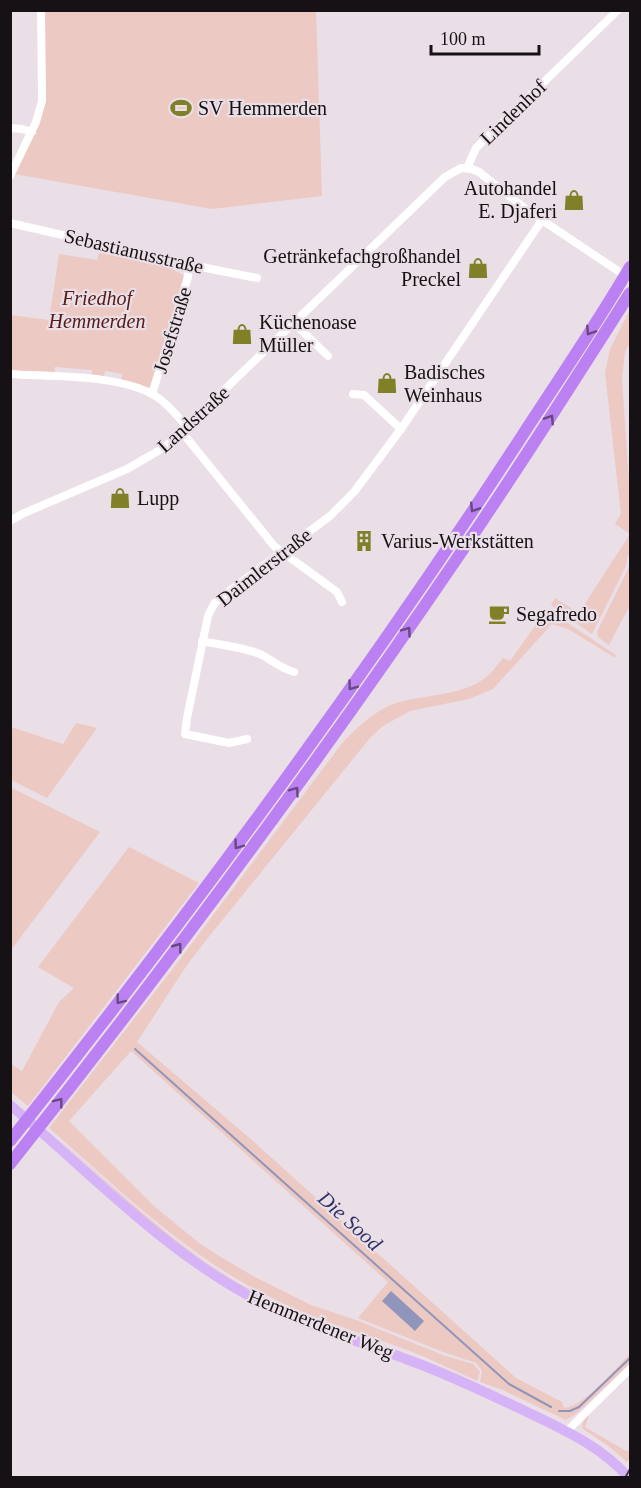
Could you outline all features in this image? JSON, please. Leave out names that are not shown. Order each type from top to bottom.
[{"type":"highway","points":[[10,1141],[233,853],[351,688],[449,547],[628,275]]},
{"type":"highway","points":[[10,1164],[194,926],[304,778],[460,554],[630,293]]},
{"type":"main road","name":"Hemmerdener Weg","points":[[10,1105],[170,1245],[238,1290],[303,1321],[437,1371],[567,1431],[607,1456],[629,1478]]},
{"type":"street","name":"Lindenhof","points":[[467,168],[476,148],[618,10]]},
{"type":"street","points":[[10,176],[38,118],[43,96],[41,11]]},
{"type":"street","points":[[10,128],[32,132]]},
{"type":"street","points":[[467,168],[481,173],[506,195],[542,220],[628,275]]},
{"type":"street","name":"Landstraße","points":[[10,521],[142,462],[157,453],[185,429],[445,177],[455,170],[467,168]]},
{"type":"street","name":"Daimlerstraße","points":[[247,739],[229,743],[185,734],[202,641],[210,612],[216,601],[342,505],[365,479],[542,220]]},
{"type":"street","name":"Sebastianusstraße","points":[[10,223],[257,278]]},
{"type":"street","name":"Josefstraße","points":[[152,394],[188,277],[189,264]]},
{"type":"street","points":[[294,323],[328,356]]},
{"type":"street","points":[[10,374],[113,382],[152,394],[165,404],[280,552],[336,592],[342,602]]},
{"type":"street","points":[[353,394],[364,395],[401,429]]},
{"type":"street","points":[[202,641],[254,652],[282,669],[294,672]]},
{"type":"street","points":[[567,1431],[630,1369]]},
{"type":"green space","name":"SV Hemmerden","points":[[44,11],[316,11],[322,196],[212,209],[14,174],[38,127],[46,89]]},
{"type":"green space","name":"Friedhof Hemmerden","points":[[99,253],[126,258],[127,255],[132,255],[163,264],[183,275],[184,285],[151,388],[121,380],[122,374],[105,371],[104,377],[92,376],[92,370],[55,367],[54,374],[11,371],[10,315],[49,320],[59,254],[97,260]]},
{"type":"green space","points":[[630,310],[630,343],[625,352],[622,380],[630,497],[630,534],[615,524],[621,514],[605,373],[610,349]]},
{"type":"green space","points":[[630,534],[630,555],[628,555],[626,566],[592,634],[551,605],[555,598],[579,613]]},
{"type":"green space","points":[[630,556],[630,605],[609,645],[598,637],[597,632],[629,567]]},
{"type":"green space","points":[[547,609],[617,656],[614,657],[568,629],[552,624],[493,689],[469,699],[410,711],[383,726],[370,738],[207,939],[187,965],[137,1042],[253,1141],[516,1378],[562,1402],[564,1408],[572,1406],[590,1394],[630,1354],[630,1364],[576,1414],[566,1420],[503,1390],[480,1382],[482,1371],[476,1363],[358,1318],[388,1282],[131,1051],[69,1121],[154,1206],[199,1243],[253,1276],[311,1305],[356,1320],[443,1355],[473,1364],[480,1372],[477,1381],[410,1351],[298,1310],[232,1276],[204,1258],[151,1217],[49,1128],[175,966],[343,742],[359,726],[384,708],[402,701],[464,689],[485,678],[503,658],[510,661]]},
{"type":"green space","points":[[76,723],[97,728],[47,798],[11,780],[11,727],[63,744]]},
{"type":"green space","points":[[10,787],[100,832],[11,950],[10,949]]},
{"type":"green space","points":[[129,847],[199,883],[28,1106],[11,1092],[11,1064],[22,1071],[59,1002],[74,988],[38,967]]},
{"type":"green space","points":[[56,1137],[154,1222],[233,1280],[288,1308],[474,1382],[305,1317],[238,1285],[161,1232]]},
{"type":"green space","points":[[630,1374],[589,1415],[585,1427],[626,1451],[630,1450],[630,1458],[627,1462],[582,1428],[587,1415]]},
{"type":"water","points":[[391,1291],[424,1321],[415,1331],[382,1301]]},
{"type":"waterway","name":"Die Sood","points":[[135,1049],[509,1384],[551,1407]]},
{"type":"waterway","name":"Die Sood","points":[[559,1411],[570,1411],[579,1407],[630,1358]]},
{"type":"railway","points":[[625,1478],[630,1469]]},
{"type":"place","name":"SV Hemmerden","points":[[181,108]]},
{"type":"place","name":"Autohandel E. Djaferi","points":[[574,200]]},
{"type":"place","name":"Getränkefachgroßhandel Preckel","points":[[478,268]]},
{"type":"place","name":"Küchenoase Müller","points":[[242,334]]},
{"type":"place","name":"Badisches Weinhaus","points":[[387,383]]},
{"type":"place","name":"Lupp","points":[[120,498]]},
{"type":"place","name":"Varius-Werkstätten","points":[[364,541]]},
{"type":"place","name":"Segafredo","points":[[499,614]]}]
